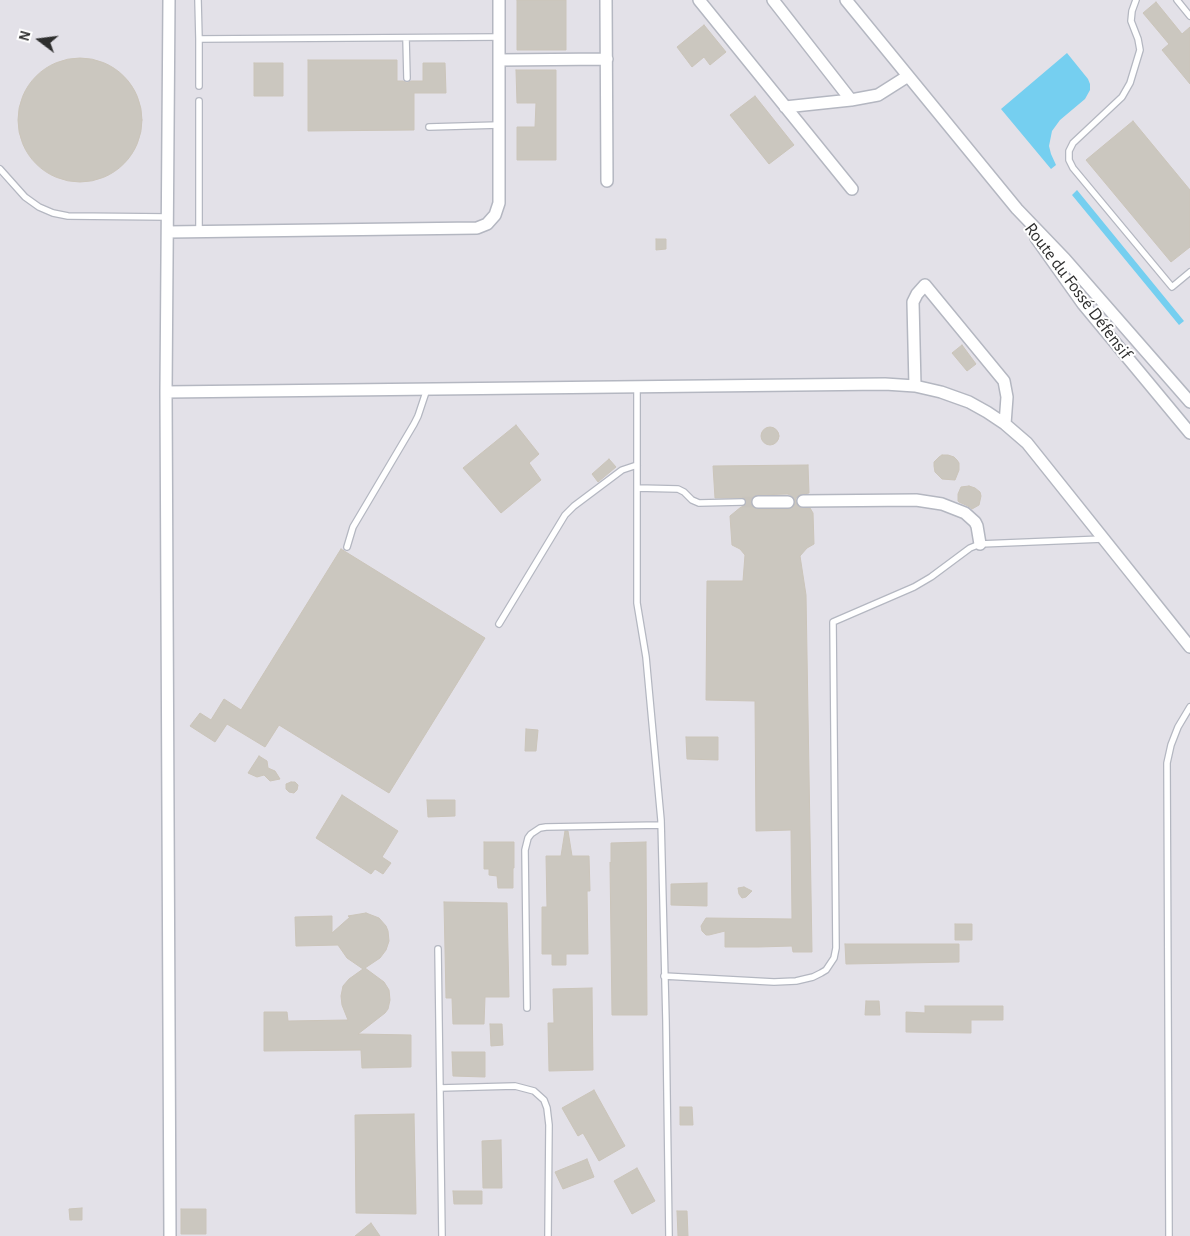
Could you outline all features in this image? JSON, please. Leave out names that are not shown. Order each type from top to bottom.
[{"type":"street","points":[[169,0],[166,392],[170,1236]]},
{"type":"street","points":[[168,232],[469,229],[482,227],[487,224],[495,215],[499,203],[498,0]]},
{"type":"street","points":[[606,0],[607,181]]},
{"type":"street","points":[[699,0],[852,188]]},
{"type":"street","points":[[773,0],[851,100]]},
{"type":"street","points":[[846,0],[1017,209]]},
{"type":"street","points":[[499,60],[606,59]]},
{"type":"street","points":[[785,107],[851,100],[878,95],[908,76]]},
{"type":"street","name":"Route du Fossé Défensif","points":[[1017,209],[1065,259],[1190,402]]},
{"type":"street","name":"Route du Fossé Défensif","points":[[1017,209],[1083,304],[1190,434]]},
{"type":"street","points":[[915,386],[914,302],[917,294],[925,285],[1004,381],[1007,397],[1005,424]]},
{"type":"street","points":[[166,392],[885,384],[915,386],[941,392],[969,402],[991,414],[1021,437],[1190,647]]},
{"type":"street","points":[[803,501],[916,500],[942,504],[965,513],[975,522],[980,544]]},
{"type":"street","points":[[758,502],[788,502]]},
{"type":"lane","points":[[198,0],[199,86]]},
{"type":"lane","points":[[1136,0],[1131,20],[1140,50],[1130,83],[1122,97],[1073,143],[1069,151],[1069,160],[1073,168],[1172,287],[1189,274]]},
{"type":"lane","points":[[1177,0],[1190,16]]},
{"type":"lane","points":[[199,39],[499,37]]},
{"type":"lane","points":[[406,38],[407,78]]},
{"type":"lane","points":[[199,101],[199,232]]},
{"type":"lane","points":[[429,127],[499,125]]},
{"type":"lane","points":[[0,169],[26,197],[39,207],[53,213],[68,216],[168,217]]},
{"type":"lane","points":[[637,387],[638,610],[646,657],[661,825],[669,1236]]},
{"type":"lane","points":[[347,547],[352,527],[416,419],[427,389]]},
{"type":"lane","points":[[499,624],[565,515],[622,470],[637,465]]},
{"type":"lane","points":[[637,488],[678,489],[698,503],[742,502]]},
{"type":"lane","points":[[664,976],[796,981],[813,977],[826,970],[834,958],[836,948],[833,622],[922,582],[970,548],[980,544],[1103,539]]},
{"type":"lane","points":[[1169,1236],[1167,762],[1178,727],[1190,707]]},
{"type":"lane","points":[[527,1008],[525,850],[528,838],[540,828],[546,827],[661,825]]},
{"type":"lane","points":[[438,949],[442,1236]]},
{"type":"lane","points":[[440,1088],[515,1086],[534,1091],[544,1100],[549,1125],[548,1236]]},
{"type":"shaded area","points":[[0,0],[1190,0],[1190,1236],[0,1236]]},
{"type":"water","points":[[1067,53],[1088,79],[1090,90],[1085,99],[1060,120],[1052,131],[1049,146],[1056,165],[1051,169],[1001,109]]},
{"type":"water","points":[[1077,190],[1184,321],[1179,325],[1072,195]]},
{"type":"building","points":[[517,0],[566,0],[566,50],[517,50]]},
{"type":"building","points":[[1156,2],[1182,34],[1190,27],[1190,84],[1162,50],[1169,44],[1143,13]]},
{"type":"building","points":[[704,25],[726,52],[710,65],[704,57],[692,67],[677,47]]},
{"type":"building","points":[[80,58],[104,62],[124,76],[138,96],[142,120],[138,144],[124,164],[104,178],[80,182],[56,178],[36,164],[22,144],[18,120],[22,96],[36,76],[56,62]]},
{"type":"building","points":[[308,60],[397,60],[397,81],[407,83],[423,81],[423,63],[445,63],[446,93],[414,93],[414,130],[308,131]]},
{"type":"building","points":[[254,63],[283,63],[283,96],[254,96]]},
{"type":"building","points":[[516,70],[556,70],[556,160],[517,160],[517,127],[535,127],[536,103],[517,103]]},
{"type":"building","points":[[755,96],[794,145],[769,164],[730,115]]},
{"type":"building","points":[[1133,121],[1190,190],[1190,247],[1171,262],[1086,160]]},
{"type":"building","points":[[656,239],[666,239],[666,249],[656,250]]},
{"type":"building","points":[[962,345],[976,364],[967,371],[952,353]]},
{"type":"building","points":[[516,425],[539,454],[529,463],[541,480],[501,513],[463,468]]},
{"type":"building","points":[[770,427],[776,430],[779,436],[776,442],[770,445],[764,442],[761,436],[764,430]]},
{"type":"building","points":[[942,455],[954,457],[959,463],[959,470],[955,480],[942,479],[935,472],[934,462]]},
{"type":"building","points":[[609,459],[616,467],[598,482],[592,474]]},
{"type":"building","points":[[808,465],[809,493],[799,495],[796,498],[796,502],[799,507],[810,508],[813,513],[814,544],[807,548],[800,556],[806,595],[812,952],[793,952],[792,946],[725,947],[725,931],[706,935],[702,931],[701,926],[706,918],[792,919],[791,830],[756,831],[755,701],[706,700],[707,581],[743,581],[745,555],[740,549],[732,545],[730,516],[745,506],[750,498],[715,498],[713,466]],"holes":[[[788,494],[792,496],[795,502],[794,506],[788,509],[758,509],[752,506],[751,502],[752,498],[758,495]]]},
{"type":"building","points":[[969,486],[980,492],[981,496],[979,505],[972,509],[958,501],[961,487]]},
{"type":"building","points":[[341,549],[485,638],[389,793],[279,725],[265,747],[227,724],[215,742],[190,726],[200,713],[211,720],[224,699],[241,710]]},
{"type":"building","points":[[526,729],[538,730],[536,751],[525,751]]},
{"type":"building","points":[[686,737],[718,737],[718,760],[687,759]]},
{"type":"building","points":[[259,756],[267,761],[268,768],[275,771],[280,779],[270,781],[264,775],[257,777],[248,773]]},
{"type":"building","points":[[295,782],[298,785],[294,793],[286,789],[286,784]]},
{"type":"building","points":[[342,795],[398,831],[382,857],[391,863],[383,874],[375,869],[371,874],[316,838]]},
{"type":"building","points":[[427,800],[455,800],[455,816],[428,817]]},
{"type":"building","points":[[565,831],[568,831],[572,856],[589,856],[590,891],[587,891],[588,954],[566,954],[566,965],[552,965],[552,954],[542,954],[542,907],[547,907],[546,856],[561,856]]},
{"type":"building","points":[[484,842],[514,842],[513,888],[498,888],[497,876],[489,875],[489,869],[484,869]]},
{"type":"building","points":[[646,842],[647,1015],[612,1015],[611,843]]},
{"type":"building","points":[[707,883],[707,906],[671,905],[671,884]]},
{"type":"building","points":[[744,887],[752,891],[742,898],[738,888]]},
{"type":"building","points":[[444,902],[507,903],[509,997],[485,997],[484,1024],[453,1024],[452,998],[446,998]]},
{"type":"building","points":[[366,913],[379,918],[388,931],[389,941],[386,950],[380,958],[365,968],[384,982],[389,990],[390,1000],[385,1013],[358,1034],[411,1035],[411,1067],[362,1068],[361,1050],[264,1051],[264,1012],[287,1012],[288,1021],[348,1020],[342,1005],[343,986],[363,969],[347,958],[338,945],[296,946],[295,917],[332,916],[332,933],[350,917],[348,916]]},
{"type":"building","points":[[955,924],[972,924],[972,940],[955,940]]},
{"type":"building","points":[[845,944],[959,944],[959,962],[846,964]]},
{"type":"building","points":[[592,988],[593,1070],[549,1071],[548,1023],[554,1023],[553,989]]},
{"type":"building","points":[[866,1001],[879,1001],[880,1015],[865,1015]]},
{"type":"building","points":[[925,1006],[1003,1006],[1003,1020],[971,1020],[971,1033],[906,1032],[906,1012],[925,1013]]},
{"type":"building","points":[[490,1024],[502,1024],[503,1045],[491,1046]]},
{"type":"building","points":[[452,1052],[485,1052],[485,1077],[453,1076]]},
{"type":"building","points":[[594,1090],[625,1146],[599,1161],[583,1133],[578,1136],[562,1108]]},
{"type":"building","points":[[680,1107],[692,1107],[693,1125],[680,1125]]},
{"type":"building","points":[[414,1114],[416,1214],[356,1213],[355,1115]]},
{"type":"building","points":[[501,1140],[502,1188],[483,1188],[482,1141]]},
{"type":"building","points":[[587,1159],[594,1177],[563,1189],[555,1172]]},
{"type":"building","points":[[637,1168],[655,1201],[632,1214],[614,1181]]},
{"type":"building","points":[[453,1191],[482,1191],[482,1204],[454,1204]]},
{"type":"building","points":[[82,1208],[82,1220],[70,1220],[69,1209]]},
{"type":"building","points":[[181,1209],[206,1209],[206,1234],[181,1234]]},
{"type":"building","points":[[677,1211],[687,1211],[688,1236],[678,1236]]},
{"type":"building","points":[[371,1223],[380,1236],[355,1236]]},
{"type":"tunnel","points":[[742,502],[758,502]]}]
